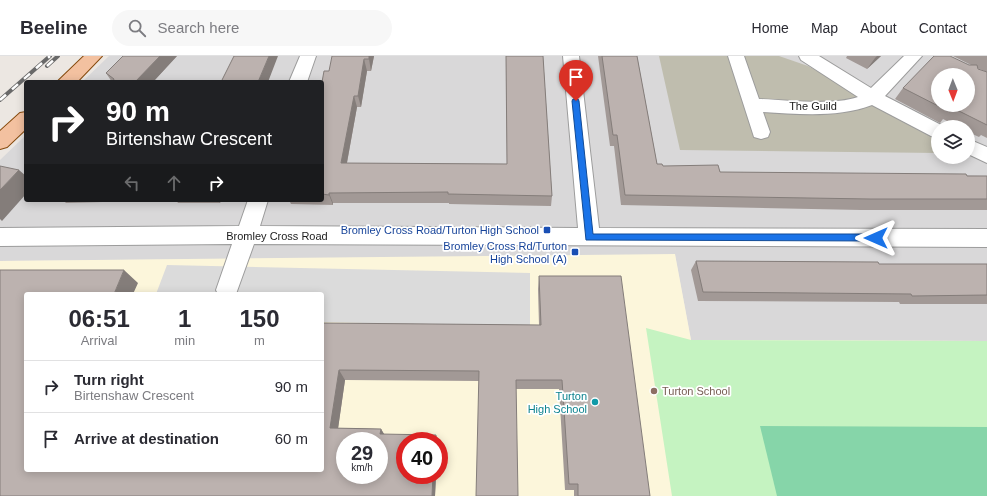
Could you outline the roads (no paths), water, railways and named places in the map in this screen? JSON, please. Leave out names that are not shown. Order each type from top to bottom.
[{"type":"main road","points":[[68,80],[94,56]]},
{"type":"main road","points":[[0,142],[24,120]]},
{"type":"street","points":[[299,80],[308,56]]},
{"type":"street","points":[[571,56],[589,237]]},
{"type":"street","points":[[736,56],[761,132]]},
{"type":"street","points":[[807,56],[872,97],[931,127]]},
{"type":"street","points":[[872,97],[914,56]]},
{"type":"street","name":"The Guild","points":[[752,106],[844,106],[861,103],[872,97]]},
{"type":"street","points":[[975,150],[987,156]]},
{"type":"street","points":[[227,290],[257,202]]},
{"type":"street","name":"Bromley Cross Road","points":[[0,237],[247,235],[987,238]]},
{"type":"railway","points":[[0,100],[50,56]]},
{"type":"railway","points":[[47,66],[58,56]]},
{"type":"place","name":"Bromley Cross Road/Turton High School","points":[[547,230]]},
{"type":"place","name":"Bromley Cross Rd/Turton High School (A)","points":[[575,252]]},
{"type":"place","name":"Turton School","points":[[654,391]]},
{"type":"place","name":"Turton High School","points":[[595,402]]}]
